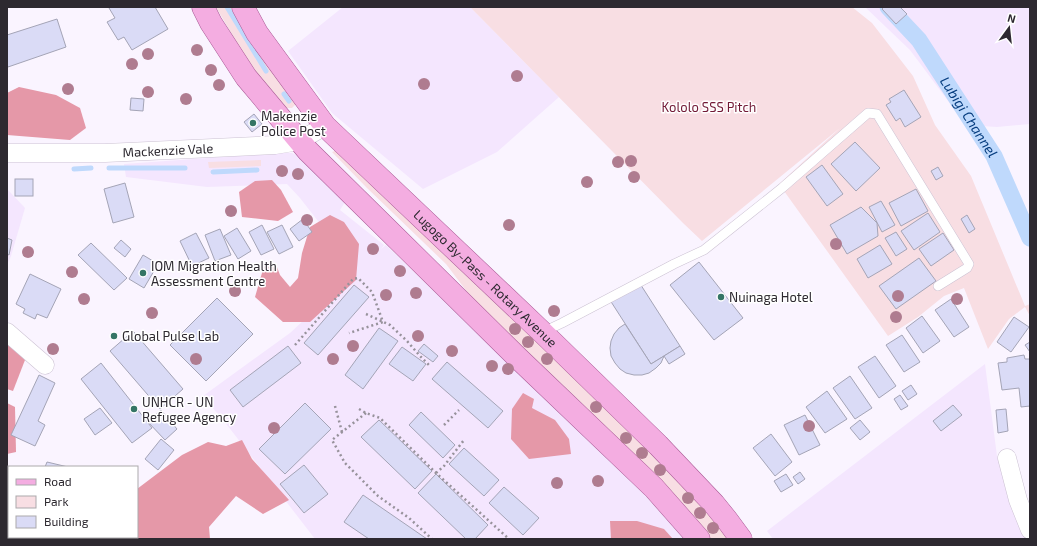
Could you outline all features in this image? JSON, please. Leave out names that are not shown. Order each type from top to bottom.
[{"type":"main road","points":[[203,7],[211,23],[246,77],[299,141],[518,358],[654,488],[699,539]]},
{"type":"main road","name":"Lugogo By-Pass - Rotary Avenue","points":[[243,7],[257,33],[325,126],[542,332],[676,463],[714,504],[741,539]]},
{"type":"street","name":"Mackenzie Vale","points":[[7,153],[85,154],[275,145],[299,141],[325,126]]},
{"type":"street","points":[[7,332],[45,365]]},
{"type":"street","points":[[1007,458],[1018,500],[1030,530]]},
{"type":"lane","points":[[542,332],[704,250],[782,188],[868,113],[877,114],[969,264],[968,268],[938,286]]},
{"type":"path","points":[[295,345],[355,278],[358,278],[372,292],[383,322]]},
{"type":"path","points":[[366,314],[390,325],[429,365]]},
{"type":"path","points":[[349,333],[383,322]]},
{"type":"path","points":[[335,406],[342,432]]},
{"type":"path","points":[[359,410],[366,414],[380,418],[436,473],[509,539]]},
{"type":"path","points":[[444,425],[459,410]]},
{"type":"path","points":[[366,414],[332,440],[345,463],[378,496],[409,518],[432,539]]},
{"type":"path","points":[[436,473],[444,466],[464,440]]},
{"type":"shaded area","points":[[343,7],[470,7],[559,97],[497,152],[423,189],[332,113],[288,51]]},
{"type":"shaded area","points":[[865,7],[1030,7],[1030,124],[997,127],[966,125],[910,50]]},
{"type":"shaded area","points":[[19,87],[56,95],[80,108],[86,128],[70,140],[7,135],[7,93]]},
{"type":"shaded area","points":[[292,153],[309,161],[347,199],[340,210],[384,245],[381,249],[386,245],[643,493],[684,539],[315,539],[203,396],[290,333],[357,271],[300,198],[287,184],[207,187],[126,177],[124,164]]},
{"type":"shaded area","points":[[272,180],[281,190],[293,212],[278,221],[242,217],[239,192],[255,181]]},
{"type":"shaded area","points":[[7,189],[25,208],[7,265]]},
{"type":"shaded area","points":[[330,215],[344,222],[359,244],[356,280],[310,322],[283,322],[255,297],[264,266],[277,267],[280,275],[290,287],[298,278],[302,253],[310,227]]},
{"type":"shaded area","points":[[7,340],[25,360],[13,391],[7,389]]},
{"type":"shaded area","points":[[985,364],[997,456],[1027,539],[773,539],[767,531]]},
{"type":"shaded area","points":[[523,393],[534,399],[532,408],[555,420],[569,439],[571,454],[529,459],[511,439],[512,409]]},
{"type":"shaded area","points":[[7,403],[15,407],[16,452],[7,454]]},
{"type":"shaded area","points":[[242,440],[252,459],[289,500],[263,514],[236,496],[209,527],[210,539],[78,539],[138,538],[138,488],[182,455],[208,442],[226,446]]},
{"type":"shaded area","points":[[610,521],[637,521],[664,529],[673,539],[611,539]]},
{"type":"green space","points":[[216,7],[235,7],[296,104],[292,108],[284,108],[245,57]]},
{"type":"green space","name":"Kololo SSS Pitch","points":[[470,7],[852,7],[872,23],[913,76],[935,125],[971,176],[1025,306],[1030,304],[1030,316],[1025,307],[1009,319],[988,349],[964,288],[944,296],[918,317],[888,336],[779,184],[840,128],[702,241]]},
{"type":"green space","points":[[337,150],[656,456],[731,539],[710,539],[562,385],[471,297],[446,264],[332,152]]},
{"type":"green space","points":[[261,160],[261,166],[209,168],[208,162]]},
{"type":"building","points":[[155,7],[168,29],[132,50],[124,37],[118,40],[107,22],[115,18],[109,8]]},
{"type":"building","points":[[884,7],[900,7],[907,14],[896,24],[882,9]]},
{"type":"building","points":[[57,19],[66,47],[8,67],[7,35]]},
{"type":"building","points":[[904,90],[921,117],[905,127],[900,118],[896,121],[886,105],[891,102],[889,99]]},
{"type":"building","points":[[131,98],[144,99],[143,111],[130,110]]},
{"type":"building","points":[[254,114],[262,124],[252,132],[244,122]]},
{"type":"building","points":[[855,142],[880,168],[856,191],[831,164]]},
{"type":"building","points":[[822,165],[843,194],[827,206],[806,177]]},
{"type":"building","points":[[938,167],[943,176],[936,180],[931,171]]},
{"type":"building","points":[[15,179],[33,179],[33,196],[15,196]]},
{"type":"building","points":[[125,183],[134,217],[113,223],[104,189]]},
{"type":"building","points":[[916,189],[928,211],[901,226],[889,203]]},
{"type":"building","points":[[881,201],[895,225],[882,232],[869,207]]},
{"type":"building","points":[[861,207],[877,223],[878,236],[847,254],[830,225]]},
{"type":"building","points":[[928,213],[940,232],[914,250],[901,231]]},
{"type":"building","points":[[967,215],[975,229],[969,233],[961,219]]},
{"type":"building","points":[[303,219],[312,232],[299,241],[290,229]]},
{"type":"building","points":[[262,225],[274,249],[261,255],[249,232]]},
{"type":"building","points":[[282,225],[293,247],[279,254],[267,232]]},
{"type":"building","points":[[237,228],[251,251],[238,259],[224,236]]},
{"type":"building","points":[[220,229],[231,255],[215,261],[205,235]]},
{"type":"building","points":[[896,232],[907,249],[896,256],[885,238]]},
{"type":"building","points":[[196,233],[209,258],[192,266],[180,241]]},
{"type":"building","points":[[943,233],[954,250],[931,266],[919,249]]},
{"type":"building","points":[[7,238],[12,240],[9,255],[7,254]]},
{"type":"building","points":[[121,240],[131,249],[125,257],[114,248]]},
{"type":"building","points":[[91,243],[127,278],[114,290],[78,255]]},
{"type":"building","points":[[880,245],[892,264],[868,278],[857,259]]},
{"type":"building","points":[[143,255],[158,264],[144,288],[129,279]]},
{"type":"building","points":[[919,258],[936,281],[896,309],[879,286]]},
{"type":"building","points":[[699,262],[743,318],[714,340],[670,285]]},
{"type":"building","points":[[30,274],[61,289],[47,318],[37,314],[35,319],[23,313],[25,309],[16,304]]},
{"type":"building","points":[[637,279],[680,346],[651,364],[608,297]]},
{"type":"building","points":[[354,285],[369,297],[318,355],[304,343]]},
{"type":"building","points":[[217,298],[253,334],[206,381],[170,345]]},
{"type":"building","points":[[951,299],[969,327],[954,337],[935,310]]},
{"type":"building","points":[[922,316],[940,341],[923,353],[906,328]]},
{"type":"building","points":[[1014,317],[1029,327],[1011,352],[997,342]]},
{"type":"building","points":[[625,324],[651,364],[664,356],[661,363],[649,373],[634,375],[626,373],[620,369],[611,356],[610,348],[614,334]]},
{"type":"building","points":[[379,328],[398,341],[363,389],[345,375]]},
{"type":"building","points":[[133,331],[183,389],[160,409],[110,351]]},
{"type":"building","points":[[902,335],[920,362],[904,372],[886,345]]},
{"type":"building","points":[[1030,342],[1030,352],[1025,345]]},
{"type":"building","points":[[424,344],[438,356],[433,362],[418,351]]},
{"type":"building","points":[[288,346],[301,363],[243,407],[230,390]]},
{"type":"building","points":[[680,346],[685,354],[669,364],[664,356]]},
{"type":"building","points":[[402,347],[426,364],[413,381],[389,364]]},
{"type":"building","points":[[1024,355],[1025,359],[1030,359],[1030,406],[1021,407],[1019,388],[1002,390],[998,363],[1007,362],[1007,358]]},
{"type":"building","points":[[875,356],[896,386],[879,398],[858,367]]},
{"type":"building","points":[[447,362],[503,411],[488,428],[432,379]]},
{"type":"building","points":[[101,363],[152,428],[132,443],[81,379]]},
{"type":"building","points":[[39,375],[55,383],[38,421],[45,425],[35,446],[11,435]]},
{"type":"building","points":[[850,376],[872,408],[855,419],[833,388]]},
{"type":"building","points":[[911,385],[917,394],[908,400],[902,391]]},
{"type":"building","points":[[827,391],[847,419],[825,433],[806,407]]},
{"type":"building","points":[[900,395],[908,406],[901,410],[894,399]]},
{"type":"building","points":[[305,403],[331,429],[285,474],[259,449]]},
{"type":"building","points":[[953,405],[962,415],[941,431],[933,421]]},
{"type":"building","points":[[100,408],[112,423],[95,435],[84,419]]},
{"type":"building","points":[[1006,409],[1008,431],[998,433],[996,410]]},
{"type":"building","points":[[161,410],[177,429],[165,440],[148,422]]},
{"type":"building","points":[[421,412],[455,445],[443,458],[409,425]]},
{"type":"building","points":[[805,415],[820,445],[799,455],[784,425]]},
{"type":"building","points":[[379,420],[432,471],[415,489],[361,437]]},
{"type":"building","points":[[860,420],[870,432],[860,440],[850,428]]},
{"type":"building","points":[[771,434],[792,462],[775,476],[753,448]]},
{"type":"building","points":[[161,439],[174,450],[158,470],[145,459]]},
{"type":"building","points":[[464,448],[499,480],[484,496],[449,464]]},
{"type":"building","points":[[47,462],[64,466],[45,466]]},
{"type":"building","points":[[304,465],[328,494],[304,513],[280,484]]},
{"type":"building","points":[[800,472],[805,479],[798,484],[793,477]]},
{"type":"building","points":[[436,474],[488,525],[475,539],[466,539],[418,493]]},
{"type":"building","points":[[786,474],[793,485],[781,492],[774,481]]},
{"type":"building","points":[[504,487],[539,518],[523,535],[489,503]]},
{"type":"building","points":[[363,495],[427,539],[369,539],[344,522]]},
{"type":"waterway","points":[[227,7],[266,71]]},
{"type":"waterway","name":"Lubigi Channel","points":[[888,7],[919,40],[994,156],[1030,238]]},
{"type":"waterway","points":[[284,94],[289,101]]},
{"type":"waterway","points":[[74,169],[91,168]]},
{"type":"waterway","points":[[109,168],[185,168]]},
{"type":"waterway","points":[[213,172],[257,170]]},
{"type":"place","name":"Makenzie Police Post","points":[[253,123]]},
{"type":"place","name":"IOM Migration Health Assessment Centre","points":[[143,273]]},
{"type":"place","name":"Nuinaga Hotel","points":[[721,297]]},
{"type":"place","name":"Global Pulse Lab","points":[[114,336]]},
{"type":"place","name":"UNHCR - UN Refugee Agency","points":[[134,409]]}]
